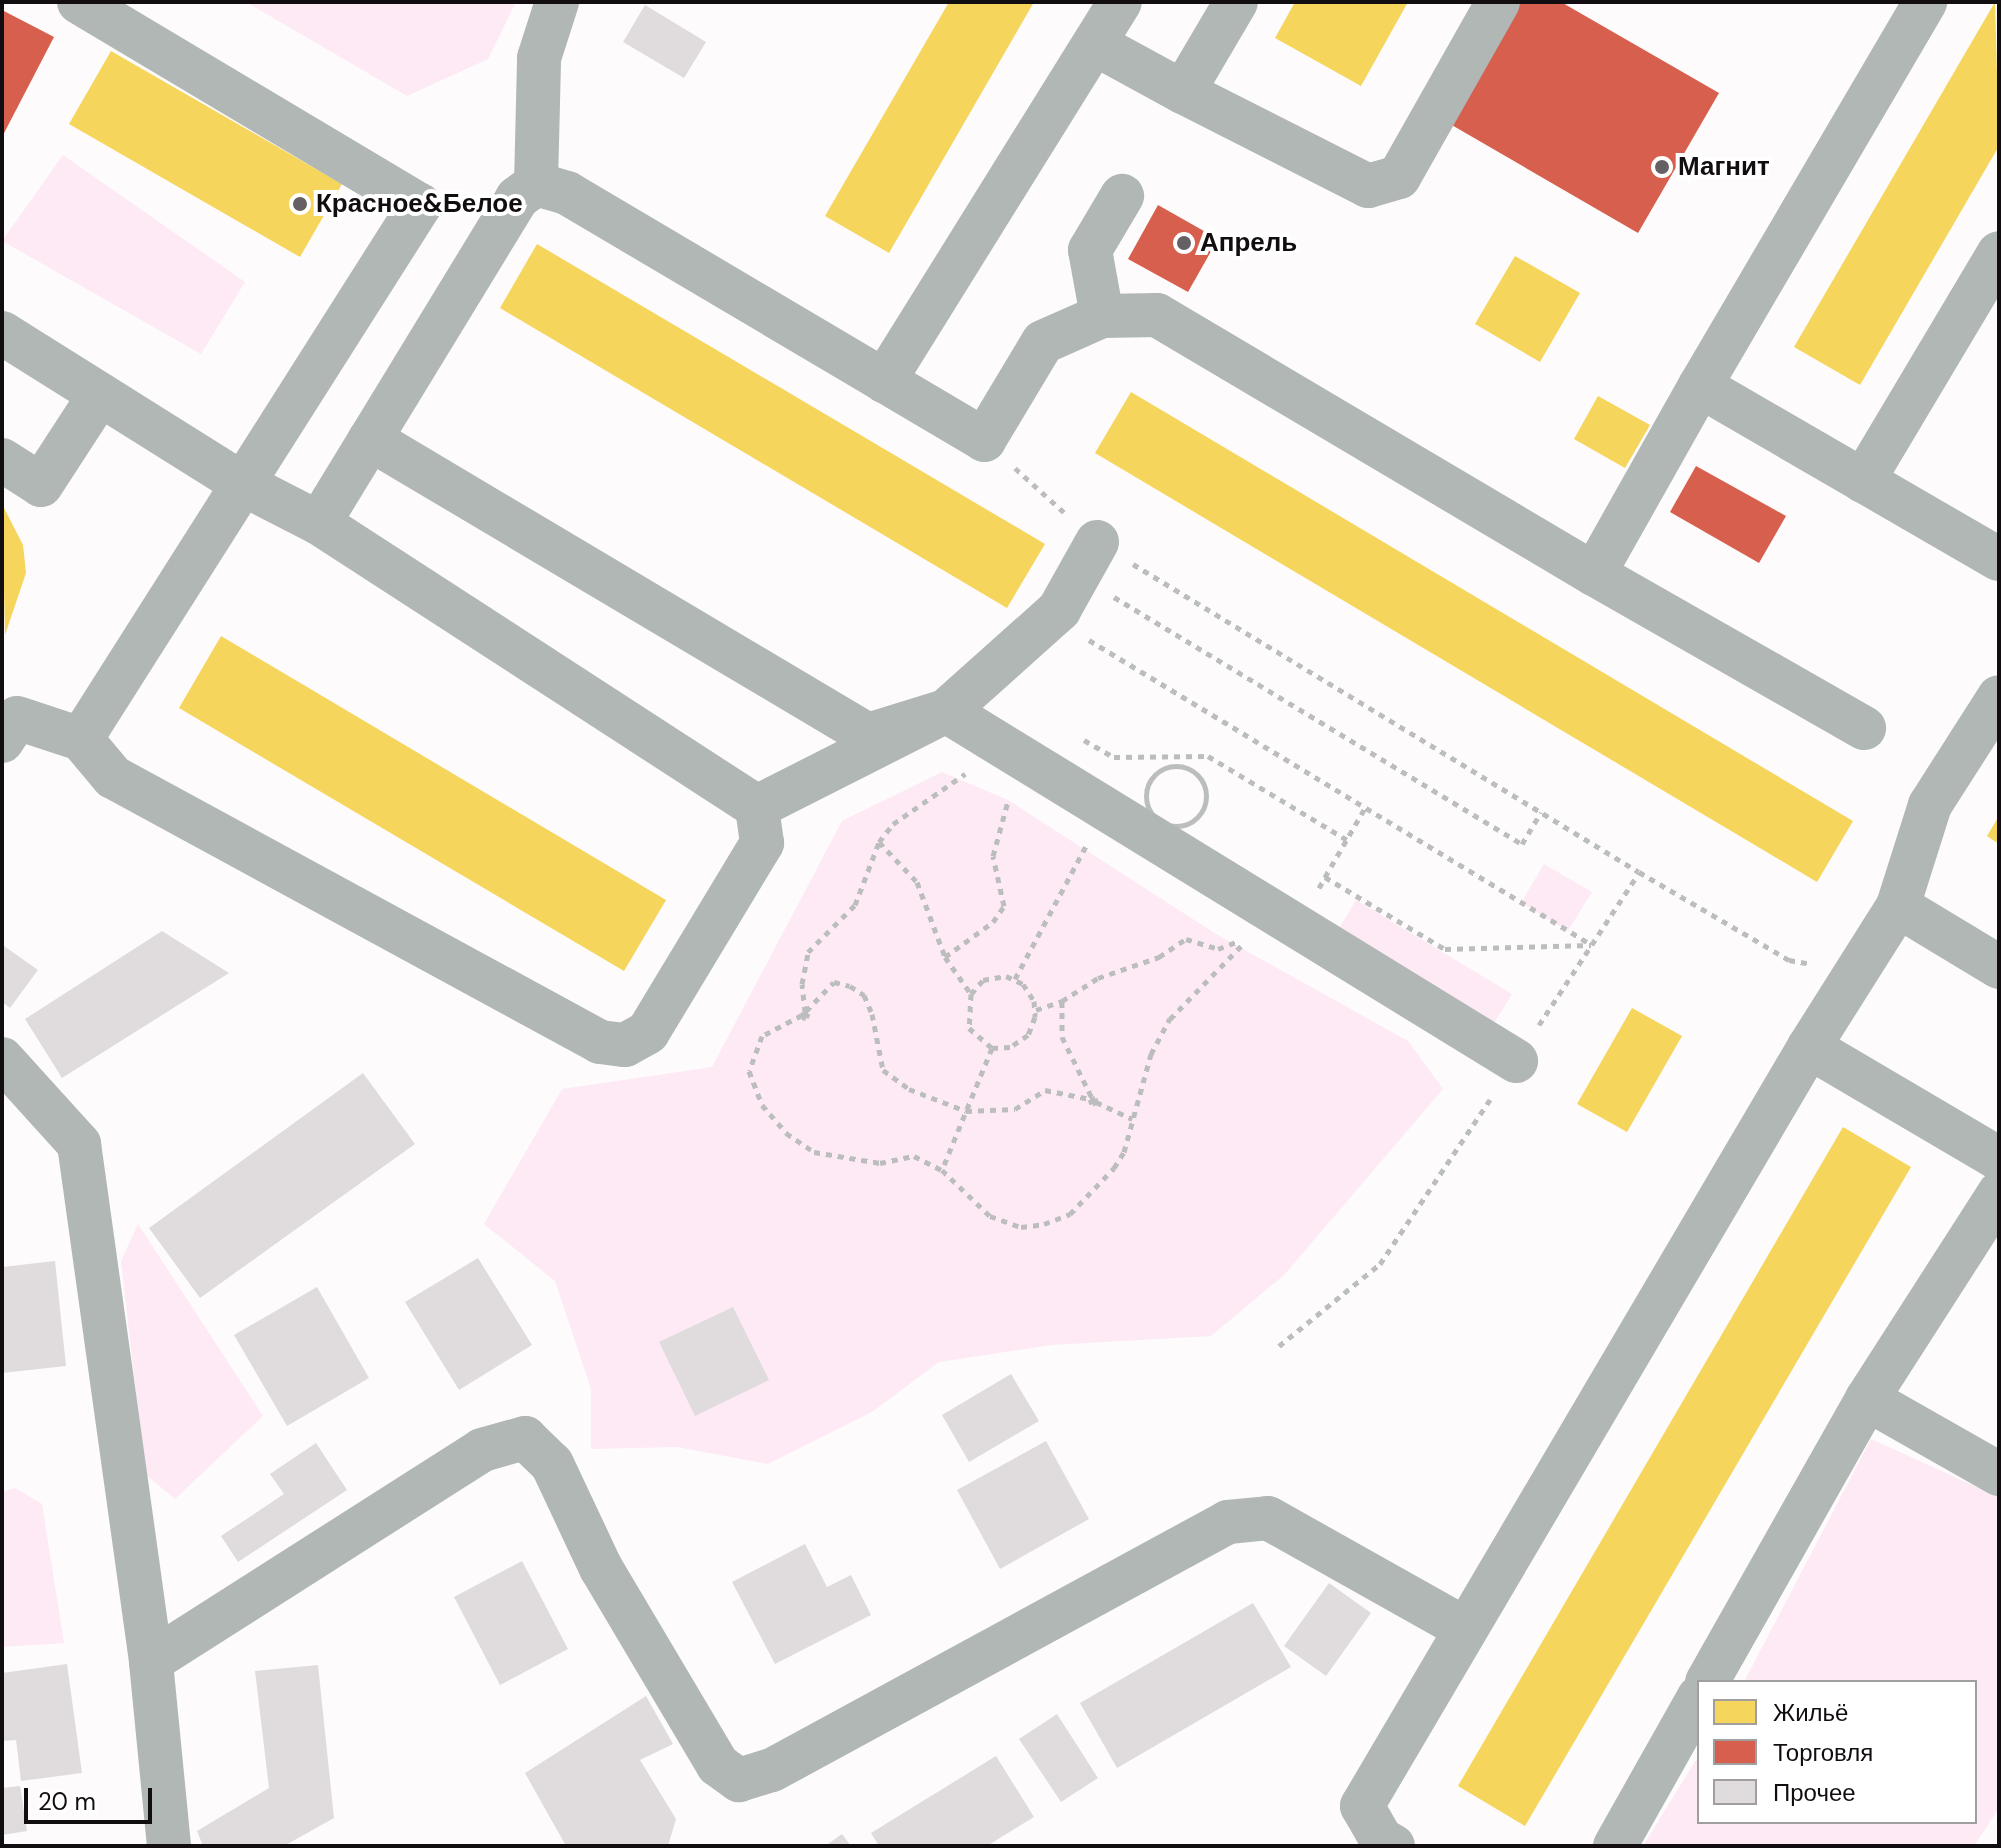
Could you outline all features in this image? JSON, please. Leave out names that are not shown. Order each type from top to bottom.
[{"type":"street","points":[[79,2],[420,205],[81,739]]},
{"type":"street","points":[[536,184],[539,58],[557,2]]},
{"type":"street","points":[[884,381],[1120,2]]},
{"type":"street","points":[[1183,92],[1236,2]]},
{"type":"street","points":[[1095,44],[1368,186],[1399,177],[1498,2]]},
{"type":"street","points":[[1594,574],[1700,386],[1925,2]]},
{"type":"street","points":[[319,523],[517,198],[536,184]]},
{"type":"street","points":[[536,184],[567,193],[984,440],[1043,342],[1102,316],[1157,315],[1594,574],[1864,728]]},
{"type":"street","points":[[1102,316],[1090,250],[1122,196]]},
{"type":"street","points":[[1863,481],[1999,253]]},
{"type":"street","points":[[2,333],[243,484],[319,523],[757,807],[762,843],[648,1032],[625,1045],[600,1042],[113,777],[81,739],[17,718],[2,741]]},
{"type":"street","points":[[1700,386],[1999,559]]},
{"type":"street","points":[[2,460],[41,485],[100,394]]},
{"type":"street","points":[[370,439],[868,735],[946,711],[1127,809],[1296,924],[1516,1061]]},
{"type":"street","points":[[757,807],[946,711],[1073,624],[1097,542]]},
{"type":"street","points":[[1393,1846],[1381,1839],[1362,1806],[1464,1628],[1809,1047],[1898,906],[1930,805],[1999,697]]},
{"type":"street","points":[[1898,906],[1999,967]]},
{"type":"street","points":[[1809,1047],[1999,1159]]},
{"type":"street","points":[[2,1059],[79,1144],[151,1661],[169,1846]]},
{"type":"street","points":[[1708,1680],[1867,1399],[1999,1193]]},
{"type":"street","points":[[1867,1399],[1999,1474]]},
{"type":"street","points":[[151,1661],[482,1450],[525,1438],[552,1464],[601,1568],[718,1765],[739,1780],[772,1770],[1228,1522],[1268,1518],[1464,1628]]},
{"type":"street","points":[[1615,1846],[1697,1701]]},
{"type":"path","points":[[984,440],[1097,542],[1789,960],[1856,973]]},
{"type":"path","points":[[1541,812],[1522,844],[1091,583],[1073,624],[1365,808],[1592,945]]},
{"type":"path","points":[[804,1013],[802,984],[808,952],[855,905],[879,842],[893,824],[966,773],[991,736]]},
{"type":"path","points":[[945,957],[993,922],[1004,906],[993,856],[1007,791],[991,736]]},
{"type":"path","points":[[1077,736],[1114,757],[1208,756],[1347,840]]},
{"type":"path","points":[[1015,979],[1127,809],[1167,766],[1184,764],[1200,773],[1208,756]]},
{"type":"path","points":[[1296,924],[1365,808]]},
{"type":"path","points":[[879,842],[917,882],[945,957],[971,994],[969,1028],[992,1048],[1010,1047],[1028,1035],[1036,1010],[1030,992],[1015,979],[995,976],[971,994]]},
{"type":"path","points":[[1279,1346],[1380,1264],[1639,872]]},
{"type":"path","points":[[1325,877],[1445,949],[1592,945]]},
{"type":"path","points":[[1036,1010],[1062,1001],[1098,978],[1159,957],[1186,939],[1218,949],[1249,938],[1170,1019],[1151,1054],[1132,1119],[1114,1168],[1083,1203],[1055,1222],[1021,1227],[990,1216],[942,1170],[914,1156],[880,1163],[814,1152],[772,1120],[750,1084],[754,1052],[775,1026],[804,1013],[834,982],[850,986],[864,995],[872,1014],[883,1070],[909,1089],[966,1111],[1015,1109],[1045,1090],[1093,1100],[1132,1119]]},
{"type":"path","points":[[1062,1001],[1062,1037],[1093,1100]]},
{"type":"path","points":[[942,1170],[992,1048]]},
{"type":"shaded area","points":[[246,2],[516,2],[488,59],[407,96]]},
{"type":"shaded area","points":[[63,155],[245,282],[201,354],[2,241]]},
{"type":"shaded area","points":[[942,772],[1008,800],[1216,934],[1408,1041],[1443,1089],[1284,1275],[1211,1336],[1052,1345],[939,1362],[872,1412],[768,1464],[677,1447],[591,1449],[591,1389],[555,1281],[484,1224],[562,1089],[712,1067],[842,821]]},
{"type":"shaded area","points":[[1544,864],[1592,892],[1568,931],[1521,903]]},
{"type":"shaded area","points":[[1356,900],[1512,994],[1483,1041],[1329,945]]},
{"type":"shaded area","points":[[138,1224],[263,1416],[175,1499],[145,1474],[121,1261]]},
{"type":"shaded area","points":[[1871,1439],[1999,1497],[1999,1808],[1974,1846],[1643,1846],[1697,1758],[1697,1824],[1977,1824],[1977,1680],[1745,1680]]},
{"type":"shaded area","points":[[15,1488],[42,1504],[64,1643],[2,1647],[2,1492]]},
{"type":"building: Жильё","points":[[949,2],[1034,2],[889,253],[825,216]]},
{"type":"building: Жильё","points":[[1295,2],[1408,2],[1361,86],[1275,38]]},
{"type":"building: Жильё","points":[[1995,2],[1999,146],[1860,385],[1794,347]]},
{"type":"building: Жильё","points":[[111,51],[342,184],[300,257],[69,124]]},
{"type":"building: Жильё","points":[[537,244],[1045,544],[1007,608],[500,308]]},
{"type":"building: Жильё","points":[[1515,256],[1580,293],[1540,362],[1475,324]]},
{"type":"building: Жильё","points":[[1131,392],[1853,821],[1817,882],[1095,453]]},
{"type":"building: Жильё","points":[[1598,396],[1650,425],[1625,468],[1574,439]]},
{"type":"building: Жильё","points":[[2,504],[23,545],[26,573],[5,635]]},
{"type":"building: Жильё","points":[[221,636],[666,900],[624,971],[179,708]]},
{"type":"building: Жильё","points":[[1999,816],[1999,844],[1987,836]]},
{"type":"building: Жильё","points":[[1632,1008],[1682,1036],[1627,1132],[1577,1104]]},
{"type":"building: Жильё","points":[[1843,1127],[1911,1167],[1525,1826],[1458,1786]]},
{"type":"building: Торговля","points":[[1520,2],[1561,2],[1719,93],[1638,233],[1450,124]]},
{"type":"building: Торговля","points":[[2,10],[54,37],[2,137]]},
{"type":"building: Торговля","points":[[1158,205],[1218,239],[1188,292],[1128,259]]},
{"type":"building: Торговля","points":[[1696,466],[1786,516],[1759,563],[1670,512]]},
{"type":"building: Прочее","points":[[645,5],[706,42],[684,78],[623,42]]},
{"type":"building: Прочее","points":[[162,931],[229,973],[62,1078],[25,1019]]},
{"type":"building: Прочее","points":[[4,946],[38,970],[10,1008],[2,1002]]},
{"type":"building: Прочее","points":[[363,1073],[415,1144],[200,1298],[149,1228]]},
{"type":"building: Прочее","points":[[478,1258],[532,1345],[459,1390],[405,1302]]},
{"type":"building: Прочее","points":[[55,1261],[66,1366],[2,1373],[2,1267]]},
{"type":"building: Прочее","points":[[317,1287],[369,1378],[287,1426],[234,1335]]},
{"type":"building: Прочее","points":[[733,1307],[769,1380],[695,1416],[659,1342]]},
{"type":"building: Прочее","points":[[1011,1374],[1039,1421],[969,1462],[942,1415]]},
{"type":"building: Прочее","points":[[1046,1441],[1089,1519],[1000,1569],[957,1490]]},
{"type":"building: Прочее","points":[[316,1443],[347,1490],[238,1562],[221,1536],[284,1494],[270,1474]]},
{"type":"building: Прочее","points":[[805,1544],[827,1587],[851,1575],[871,1615],[775,1664],[732,1582]]},
{"type":"building: Прочее","points":[[522,1561],[568,1649],[500,1685],[454,1597]]},
{"type":"building: Прочее","points":[[1329,1583],[1371,1613],[1326,1676],[1284,1646]]},
{"type":"building: Прочее","points":[[1253,1603],[1291,1667],[1117,1768],[1080,1703]]},
{"type":"building: Прочее","points":[[67,1664],[82,1773],[21,1781],[16,1740],[2,1741],[2,1673]]},
{"type":"building: Прочее","points":[[318,1665],[334,1818],[284,1846],[203,1846],[197,1831],[269,1788],[255,1671]]},
{"type":"building: Прочее","points":[[646,1696],[673,1744],[640,1760],[676,1819],[668,1846],[566,1846],[525,1773]]},
{"type":"building: Прочее","points":[[1057,1714],[1098,1778],[1061,1802],[1019,1739]]},
{"type":"building: Прочее","points":[[996,1756],[1034,1817],[987,1846],[879,1846],[871,1833]]},
{"type":"building: Прочее","points":[[20,1786],[27,1831],[2,1835],[2,1788]]},
{"type":"building: Прочее","points":[[842,1834],[851,1846],[825,1846]]},
{"type":"place","name":"Магнит","points":[[1662,167]]},
{"type":"place","name":"Красное&Белое","points":[[300,204]]},
{"type":"place","name":"Апрель","points":[[1184,243]]}]
